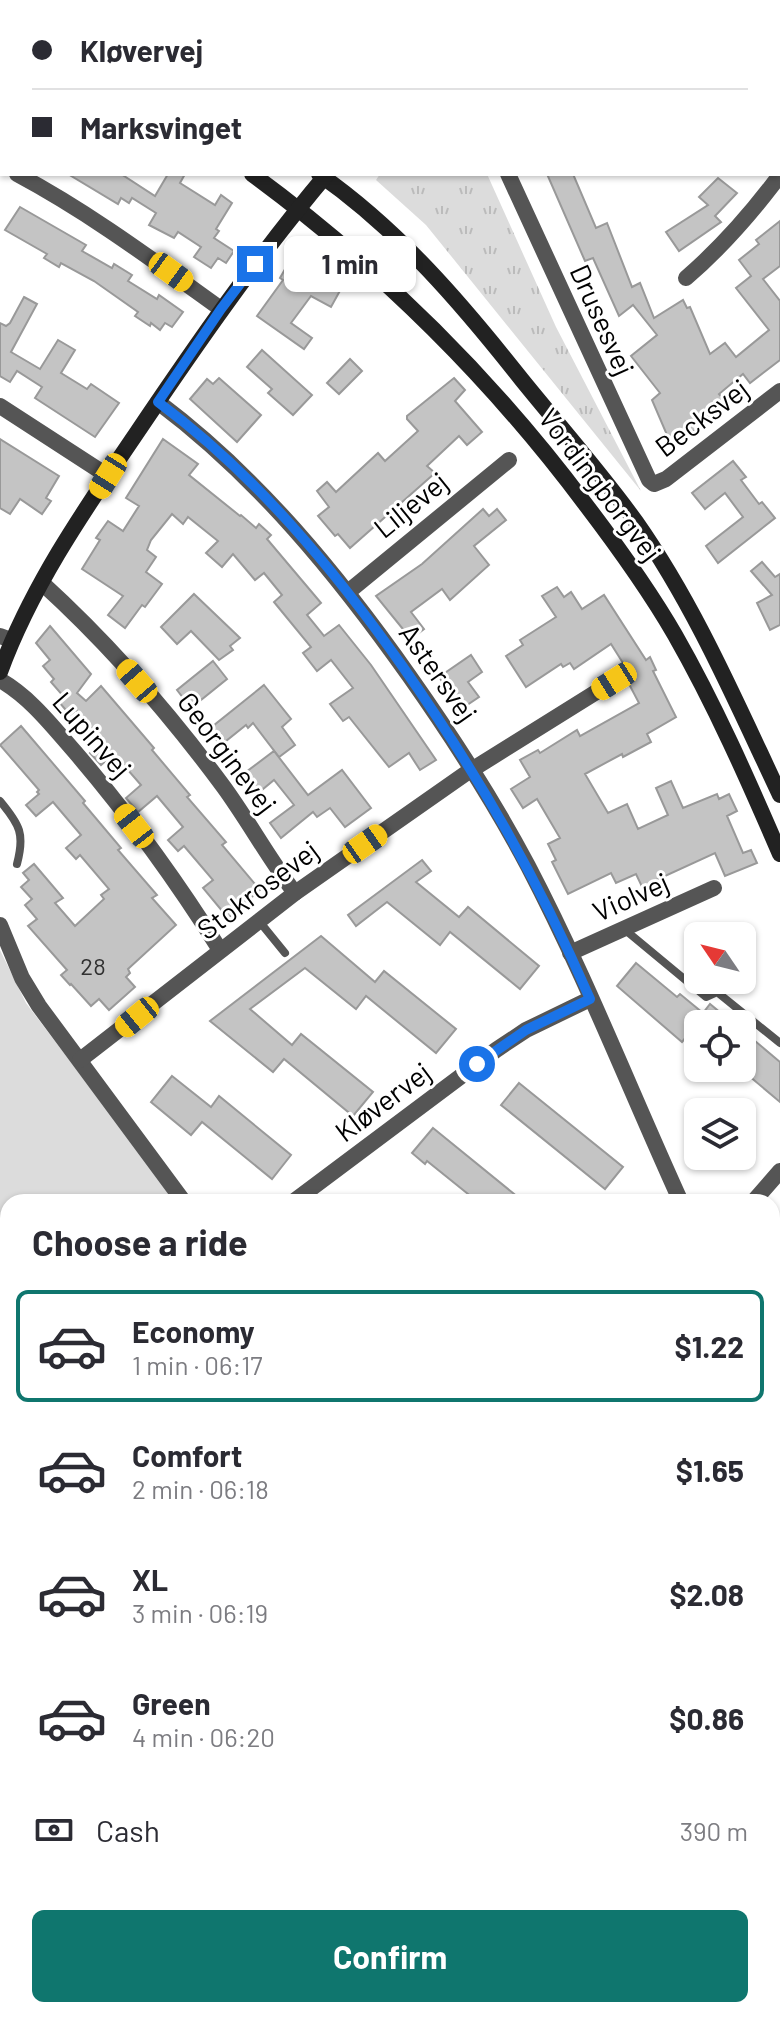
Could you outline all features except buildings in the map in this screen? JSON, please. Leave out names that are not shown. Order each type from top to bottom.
[{"type":"main road","name":"Vordingborgvej","points":[[255,176],[299,208],[412,305],[551,458],[611,537],[674,633],[706,692],[780,854]]},
{"type":"main road","points":[[0,672],[6,638],[108,476],[221,309],[322,176]]},
{"type":"main road","name":"Vordingborgvej","points":[[324,176],[382,223],[435,276],[489,338],[636,522],[699,624],[779,792]]},
{"type":"street","points":[[21,176],[86,213],[221,309]]},
{"type":"street","name":"Drusesvej","points":[[509,176],[634,452],[645,475],[654,484]]},
{"type":"street","points":[[686,278],[718,251],[746,221],[779,176]]},
{"type":"street","name":"Becksvej","points":[[654,484],[666,479],[780,391]]},
{"type":"street","name":"Astersvej","points":[[158,402],[262,493],[348,592],[455,741],[529,869],[570,953],[677,1194]]},
{"type":"street","points":[[0,406],[108,476]]},
{"type":"street","name":"Liljevej","points":[[348,592],[509,460]]},
{"type":"street","name":"Georginevej","points":[[42,583],[89,628],[189,741],[295,893]]},
{"type":"street","name":"Lupinvej","points":[[0,680],[24,696],[104,787],[149,845],[220,950]]},
{"type":"street","name":"Stokrosevej","points":[[80,1060],[295,893],[472,770],[614,681]]},
{"type":"street","points":[[757,801],[779,792]]},
{"type":"street","name":"Violvej","points":[[570,953],[714,888]]},
{"type":"street","points":[[0,925],[22,978],[178,1194]]},
{"type":"street","name":"Kløvervej","points":[[304,1194],[496,1050],[526,1030],[590,999]]},
{"type":"street","points":[[760,1194],[780,1171]]},
{"type":"lane","points":[[0,801],[19,827],[23,841],[17,864]]},
{"type":"lane","points":[[259,921],[285,953]]},
{"type":"lane","points":[[623,929],[706,997],[717,992],[780,1043]]},
{"type":"green space","points":[[379,176],[488,176],[556,327],[641,491],[426,225],[376,180]]},
{"type":"green space","points":[[0,950],[26,1003],[171,1194],[0,1194]]},
{"type":"route","points":[[255,264],[158,402],[262,493],[348,592],[455,741],[501,816],[570,953],[590,999],[526,1030],[477,1064]]}]
